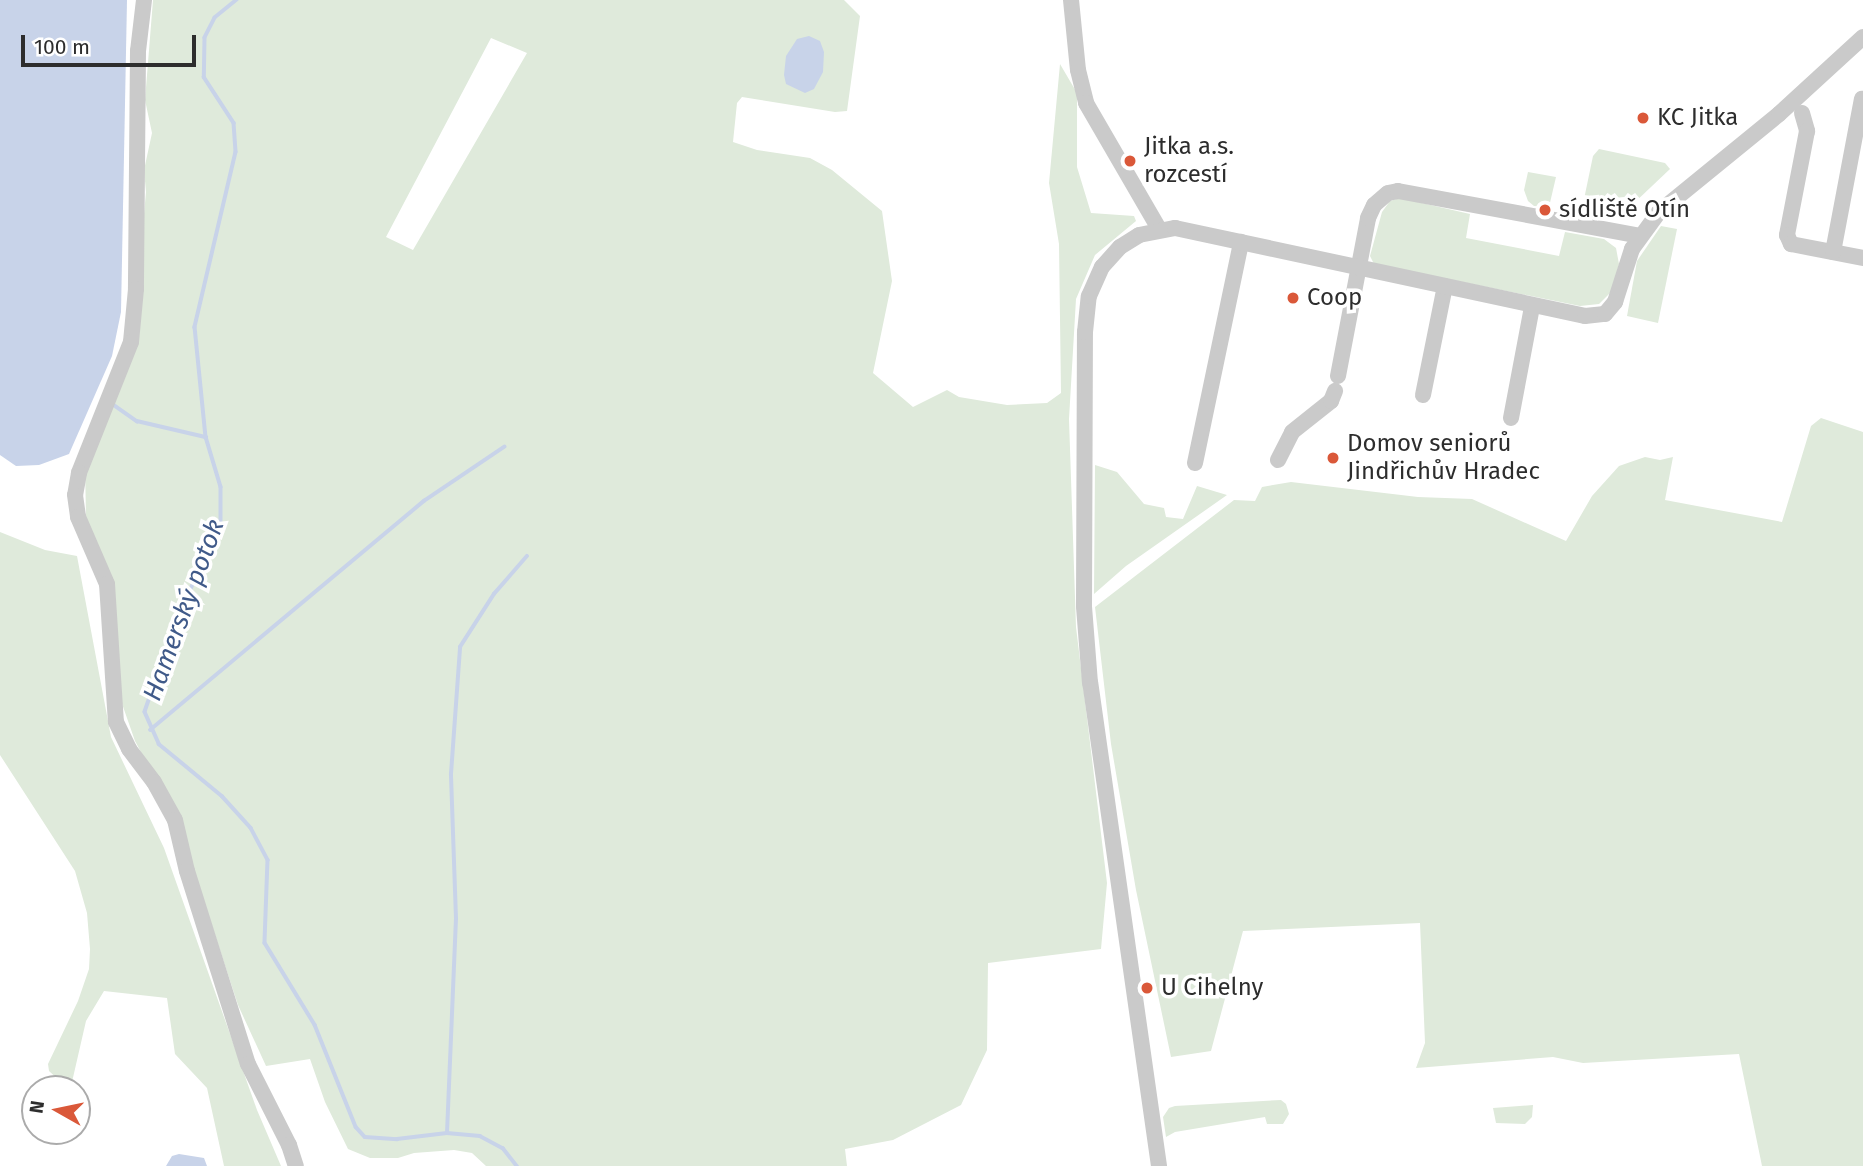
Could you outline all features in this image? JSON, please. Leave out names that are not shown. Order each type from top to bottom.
[{"type":"street","points":[[144,0],[138,51],[136,289],[131,342],[79,473],[75,495],[78,517],[107,583],[116,722],[175,820],[187,871],[248,1064],[289,1145],[296,1166]]},
{"type":"street","points":[[1070,0],[1078,70],[1086,103],[1159,229]]},
{"type":"street","points":[[1159,1166],[1090,683],[1084,566],[1085,332],[1090,296],[1108,258],[1139,235],[1175,228],[1585,316],[1605,314],[1615,302],[1628,261],[1640,236],[1658,212],[1779,114],[1863,37]]},
{"type":"street","points":[[1833,252],[1862,99]]},
{"type":"street","points":[[1802,113],[1807,131],[1787,235],[1791,244],[1863,258]]},
{"type":"street","points":[[1278,460],[1292,432],[1331,401],[1337,383],[1368,218],[1374,205],[1388,193],[1398,191],[1640,236]]},
{"type":"street","points":[[1195,463],[1241,242]]},
{"type":"street","points":[[1423,395],[1445,286]]},
{"type":"street","points":[[1511,418],[1531,312]]},
{"type":"green space","points":[[153,0],[844,0],[860,16],[847,111],[835,112],[742,97],[737,103],[733,142],[757,150],[810,158],[832,170],[882,211],[892,281],[873,373],[913,407],[947,390],[959,397],[1007,405],[1047,403],[1061,393],[1059,244],[1049,183],[1060,64],[1077,93],[1077,167],[1091,213],[1134,216],[1136,221],[1095,255],[1076,299],[1069,419],[1076,627],[1107,883],[1101,949],[988,963],[987,1050],[961,1105],[893,1140],[845,1149],[847,1166],[486,1166],[472,1153],[454,1150],[414,1153],[398,1158],[370,1158],[348,1149],[325,1102],[310,1059],[266,1066],[238,1005],[177,819],[135,741],[120,698],[115,646],[86,516],[85,466],[136,303],[146,192],[144,170],[152,133],[145,100]],"holes":[[[491,38],[527,53],[413,250],[386,237]]]},
{"type":"green space","points":[[1599,149],[1665,163],[1670,169],[1632,205],[1615,215],[1585,210],[1583,204],[1593,156]]},
{"type":"green space","points":[[1528,172],[1556,177],[1549,207],[1534,206],[1528,201],[1524,190]]},
{"type":"green space","points":[[1400,198],[1470,214],[1466,238],[1559,256],[1565,232],[1604,239],[1616,248],[1619,264],[1612,291],[1599,304],[1580,306],[1374,264],[1370,256],[1382,212],[1390,201]]},
{"type":"green space","points":[[1661,226],[1677,229],[1658,323],[1627,316],[1637,261]]},
{"type":"green space","points":[[1821,418],[1863,432],[1863,1166],[1762,1166],[1739,1054],[1583,1063],[1553,1057],[1416,1068],[1425,1043],[1420,923],[1243,931],[1211,1051],[1171,1057],[1136,890],[1111,744],[1095,607],[1234,500],[1255,501],[1262,487],[1291,482],[1418,497],[1472,499],[1566,541],[1592,496],[1619,466],[1645,457],[1660,460],[1673,457],[1665,500],[1782,522],[1811,426]]},
{"type":"green space","points":[[1095,465],[1117,472],[1144,504],[1164,508],[1166,517],[1183,519],[1197,486],[1227,495],[1126,566],[1094,594]]},
{"type":"green space","points":[[0,532],[45,550],[77,556],[111,737],[164,848],[257,1110],[281,1166],[224,1166],[207,1088],[175,1054],[167,998],[104,991],[86,1021],[74,1075],[53,1075],[49,1071],[48,1064],[78,1001],[89,969],[87,913],[75,871],[0,755]]},
{"type":"green space","points":[[1281,1100],[1286,1104],[1289,1114],[1283,1124],[1267,1124],[1265,1117],[1175,1132],[1166,1137],[1163,1117],[1169,1108],[1175,1106]]},
{"type":"green space","points":[[1533,1105],[1532,1117],[1525,1124],[1496,1123],[1493,1108]]},
{"type":"water","points":[[0,0],[127,0],[121,312],[112,356],[69,454],[39,465],[16,466],[0,455]]},
{"type":"water","points":[[809,36],[820,41],[824,52],[823,72],[814,89],[805,93],[786,84],[784,75],[786,56],[797,39]]},
{"type":"water","points":[[179,1154],[204,1158],[207,1166],[166,1166],[172,1156]]},
{"type":"waterway","name":"Hamerský potok","points":[[237,0],[215,18],[205,38],[204,77],[234,123],[236,152],[195,327],[206,437],[221,487],[221,523],[177,620],[145,712],[159,744],[222,796],[251,828],[268,860],[265,943],[315,1025],[356,1127],[365,1137],[397,1139],[447,1133],[480,1136],[503,1148],[517,1166]]},
{"type":"waterway","points":[[111,403],[137,421],[206,437]]},
{"type":"waterway","points":[[150,730],[424,501],[504,447]]},
{"type":"waterway","points":[[447,1133],[456,919],[451,774],[460,647],[494,594],[527,556]]},
{"type":"place","name":"KC Jitka","points":[[1643,118]]},
{"type":"place","name":"Jitka a.s. rozcestí","points":[[1130,161]]},
{"type":"place","name":"sídliště Otín","points":[[1545,210]]},
{"type":"place","name":"Coop","points":[[1293,298]]},
{"type":"place","name":"Domov seniorů Jindřichův Hradec","points":[[1333,458]]},
{"type":"place","name":"U Cihelny","points":[[1147,988]]}]
